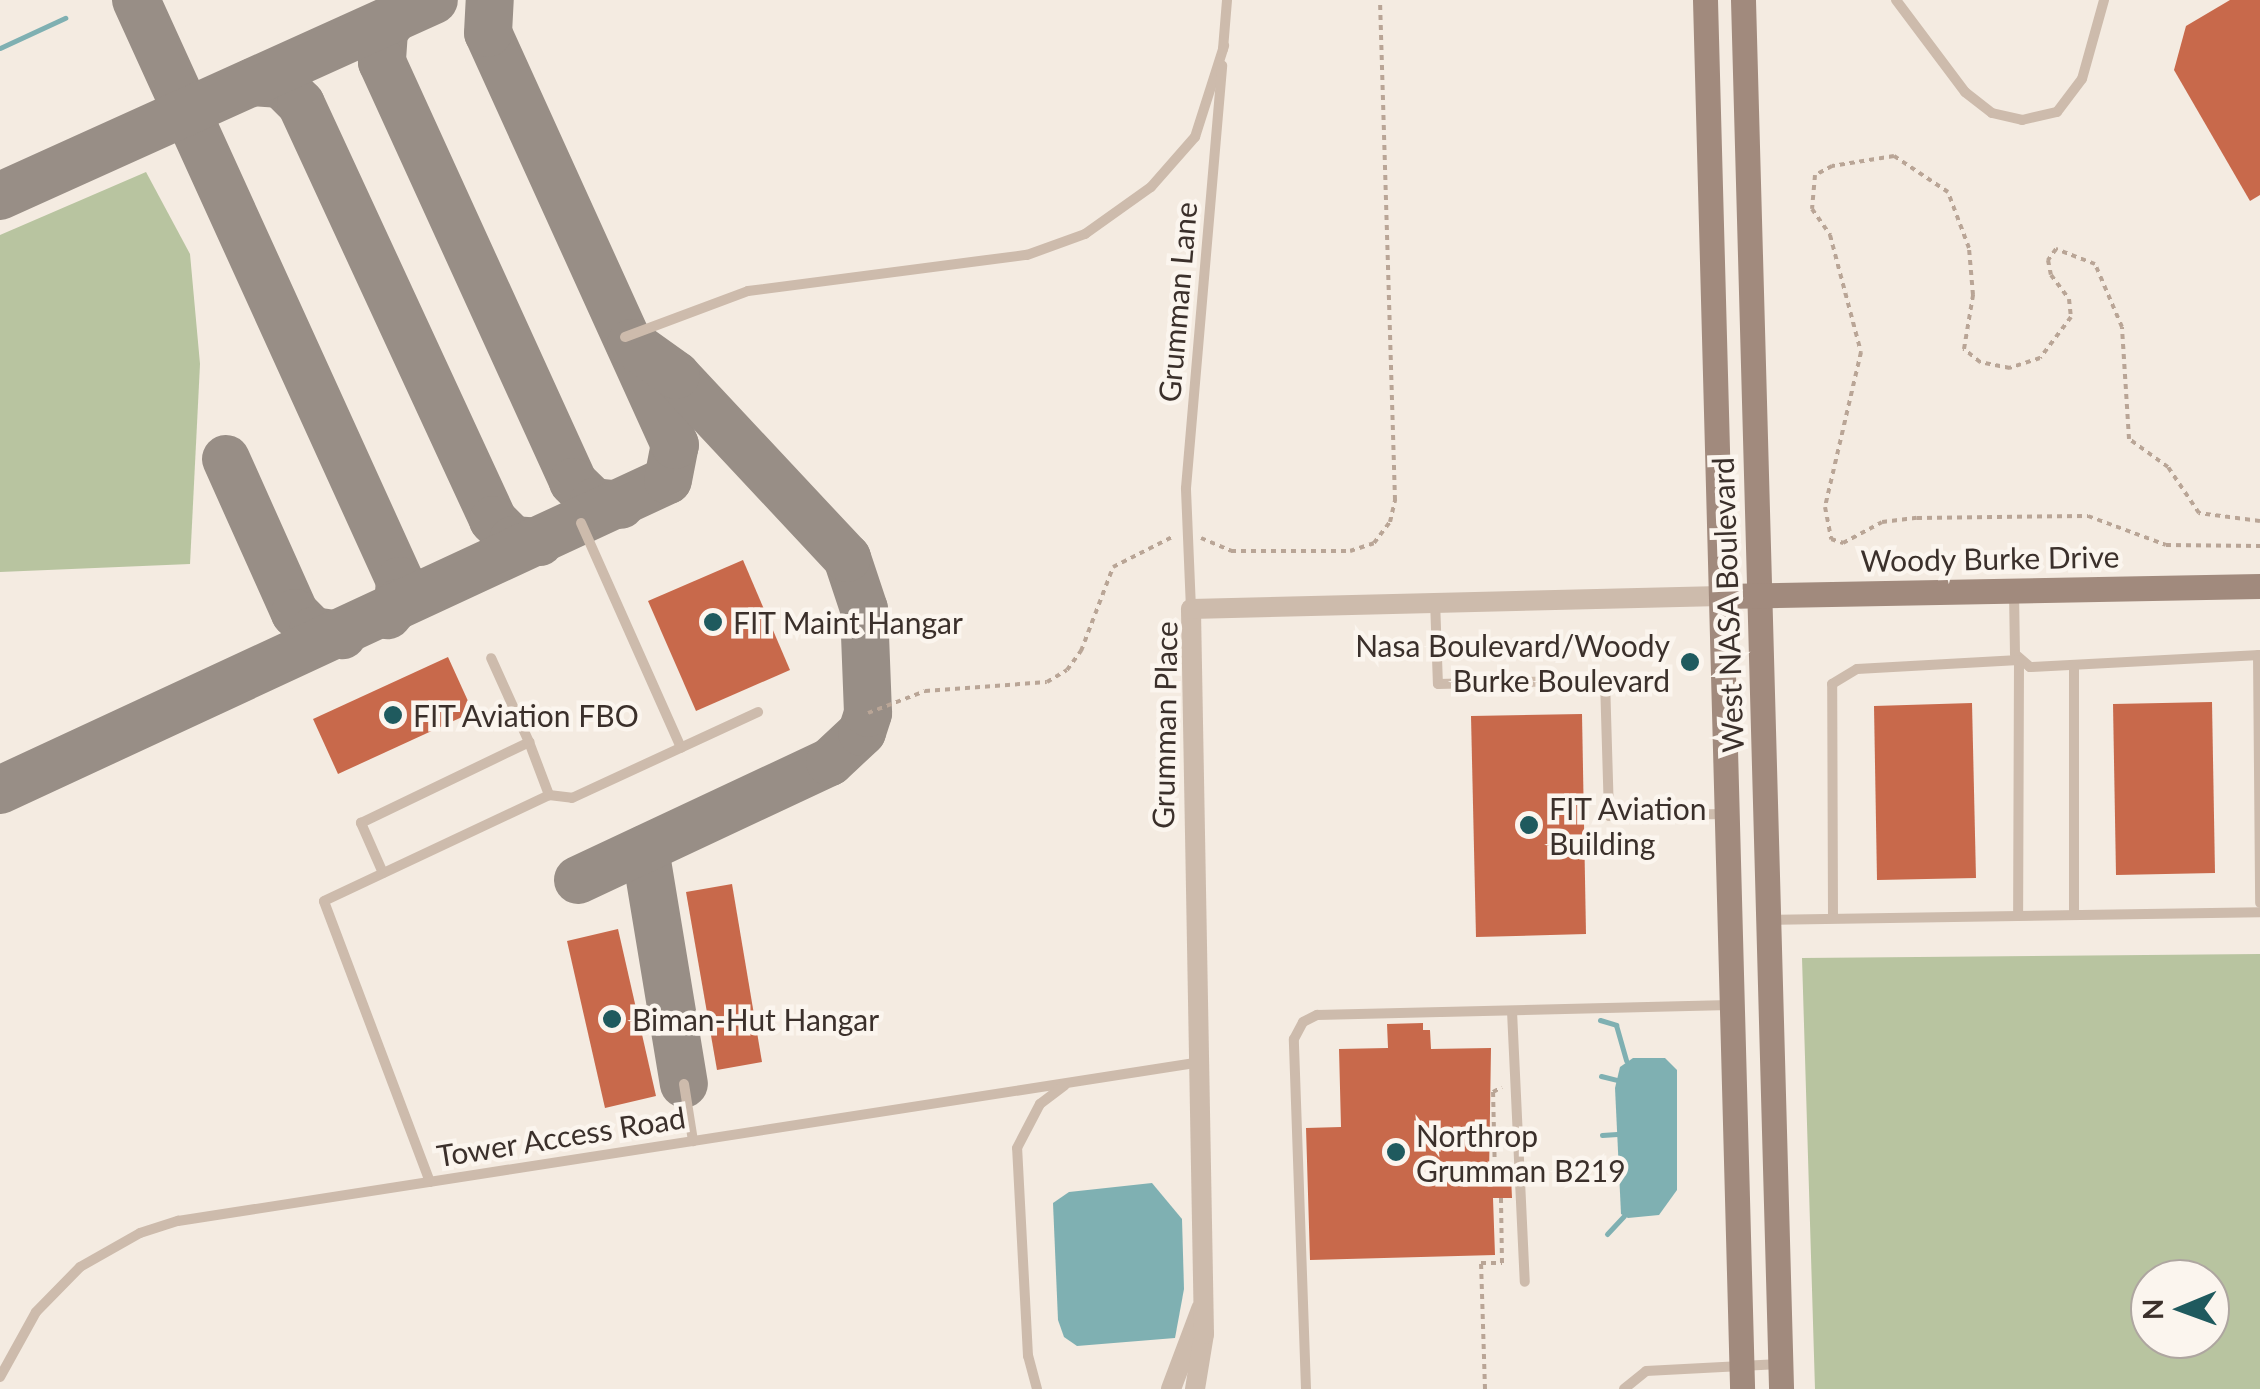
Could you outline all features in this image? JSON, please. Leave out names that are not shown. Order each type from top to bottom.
[{"type":"main road","name":"West NASA Boulevard","points":[[1705,0],[1742,1378]]},
{"type":"main road","name":"West NASA Boulevard","points":[[1743,0],[1780,1377]]},
{"type":"main road","name":"Woody Burke Drive","points":[[1721,596],[2260,586]]},
{"type":"street","name":"Grumman Place","points":[[1195,1389],[1204,1334],[1195,1062],[1191,609],[1435,599],[1721,596]]},
{"type":"street","name":"Grumman Place","points":[[1171,1389],[1202,1308]]},
{"type":"lane","name":"Grumman Lane","points":[[1191,609],[1185,532],[1227,0]]},
{"type":"lane","points":[[1896,0],[1965,92],[1992,113],[2022,120],[2057,112],[2082,79],[2104,0]]},
{"type":"lane","points":[[625,337],[748,292],[1027,255],[1085,234],[1151,187],[1195,137],[1224,46]]},
{"type":"lane","points":[[581,523],[681,748]]},
{"type":"lane","points":[[2014,590],[2019,660],[2018,914]]},
{"type":"lane","points":[[1435,599],[1438,684],[1605,680],[1609,816],[1727,814]]},
{"type":"lane","points":[[1833,918],[1832,684],[1857,669],[2019,660],[2030,667],[2259,655],[2260,904]]},
{"type":"lane","points":[[490,658],[550,794]]},
{"type":"lane","points":[[2074,665],[2074,913]]},
{"type":"lane","points":[[430,1182],[324,901],[550,794],[572,798],[758,712]]},
{"type":"lane","points":[[383,873],[360,823],[529,742]]},
{"type":"lane","points":[[1768,920],[2260,912]]},
{"type":"lane","points":[[1306,1389],[1300,1289],[1297,1029],[1318,1015],[1732,1005]]},
{"type":"lane","points":[[1512,1010],[1525,1282]]},
{"type":"lane","name":"Tower Access Road","points":[[0,1377],[54,1290],[104,1250],[140,1233],[430,1182],[1195,1062]]},
{"type":"lane","points":[[684,1084],[693,1141]]},
{"type":"lane","points":[[1037,1389],[1028,1356],[1017,1148],[1040,1104],[1065,1084]]},
{"type":"lane","points":[[1624,1389],[1646,1371],[1780,1377]]},
{"type":"path","points":[[868,713],[925,690],[1047,682],[1067,670],[1081,651],[1113,567],[1185,532],[1231,550],[1350,552],[1374,542],[1390,522],[1380,0]]},
{"type":"path","points":[[2260,520],[2200,513],[2168,467],[2129,440],[2122,327],[2095,264],[2056,249],[2048,260],[2051,275],[2069,299],[2071,317],[2040,358],[2010,368],[1980,362],[1964,349],[1973,295],[1969,248],[1948,192],[1894,156],[1832,166],[1815,176],[1812,209],[1830,235],[1861,352],[1824,507],[1831,539],[1842,542],[1882,522],[1917,518],[2088,516],[2166,546],[2260,546]]},
{"type":"path","points":[[1495,1177],[1493,1092],[1504,1086],[1504,1069]]},
{"type":"path","points":[[1484,1389],[1481,1263],[1502,1263],[1501,1198]]},
{"type":"green space","points":[[146,172],[190,254],[200,364],[190,564],[0,572],[0,235]]},
{"type":"green space","points":[[2260,954],[2260,1389],[1815,1389],[1802,958]]},
{"type":"water","points":[[1633,1058],[1665,1058],[1677,1070],[1677,1190],[1659,1215],[1628,1218],[1621,1214],[1615,1088],[1620,1067]]},
{"type":"water","points":[[1152,1183],[1182,1219],[1184,1289],[1175,1338],[1077,1346],[1064,1337],[1058,1320],[1053,1203],[1069,1192]]},
{"type":"building","points":[[2230,0],[2260,0],[2260,195],[2250,201],[2174,70],[2186,26]]},
{"type":"building","name":"FIT Maint Hangar","points":[[743,560],[790,670],[696,711],[648,601]]},
{"type":"building","name":"FIT Aviation FBO","points":[[448,657],[473,712],[338,774],[313,719]]},
{"type":"building","points":[[2212,702],[2215,873],[2116,875],[2113,704]]},
{"type":"building","points":[[1972,703],[1976,878],[1877,880],[1874,706]]},
{"type":"building","name":"FIT Aviation Building","points":[[1582,714],[1586,934],[1476,937],[1471,716]]},
{"type":"building","name":"Biman-Hut Hangar","points":[[732,884],[762,1062],[717,1070],[686,892]]},
{"type":"building","name":"Biman-Hut Hangar","points":[[618,929],[656,1096],[605,1108],[567,941]]},
{"type":"building","name":"Northrop Grumman B219","points":[[1423,1023],[1423,1030],[1430,1030],[1431,1049],[1491,1048],[1489,1177],[1511,1176],[1512,1198],[1493,1198],[1495,1255],[1310,1260],[1306,1128],[1341,1127],[1339,1049],[1388,1048],[1387,1024]]},
{"type":"waterway","points":[[0,48],[65,18]]},
{"type":"waterway","points":[[1600,1020],[1616,1025],[1626,1061]]},
{"type":"waterway","points":[[1601,1076],[1617,1080]]},
{"type":"waterway","points":[[1602,1135],[1617,1134]]},
{"type":"waterway","points":[[1607,1234],[1624,1216]]},
{"type":"taxiway","points":[[136,0],[400,581],[398,603],[388,615]]},
{"type":"taxiway","points":[[0,196],[434,0]]},
{"type":"taxiway","points":[[0,790],[668,480],[675,445],[488,33],[490,0]]},
{"type":"taxiway","points":[[395,17],[384,31],[382,62],[573,482],[594,502],[621,505]]},
{"type":"taxiway","points":[[253,82],[281,84],[301,104],[493,520],[513,540],[540,542]]},
{"type":"taxiway","points":[[578,880],[830,762],[862,732],[868,713],[864,609],[847,558],[676,375],[631,343]]},
{"type":"taxiway","points":[[226,459],[295,613],[313,631],[343,635]]},
{"type":"taxiway","points":[[645,849],[684,1084]]},
{"type":"place","name":"FIT Maint Hangar","points":[[713,622]]},
{"type":"place","name":"Nasa Boulevard/Woody Burke Boulevard","points":[[1690,662]]},
{"type":"place","name":"FIT Aviation FBO","points":[[393,715]]},
{"type":"place","name":"FIT Aviation Building","points":[[1529,825]]},
{"type":"place","name":"Biman-Hut Hangar","points":[[612,1019]]},
{"type":"place","name":"Northrop Grumman B219","points":[[1396,1152]]}]
